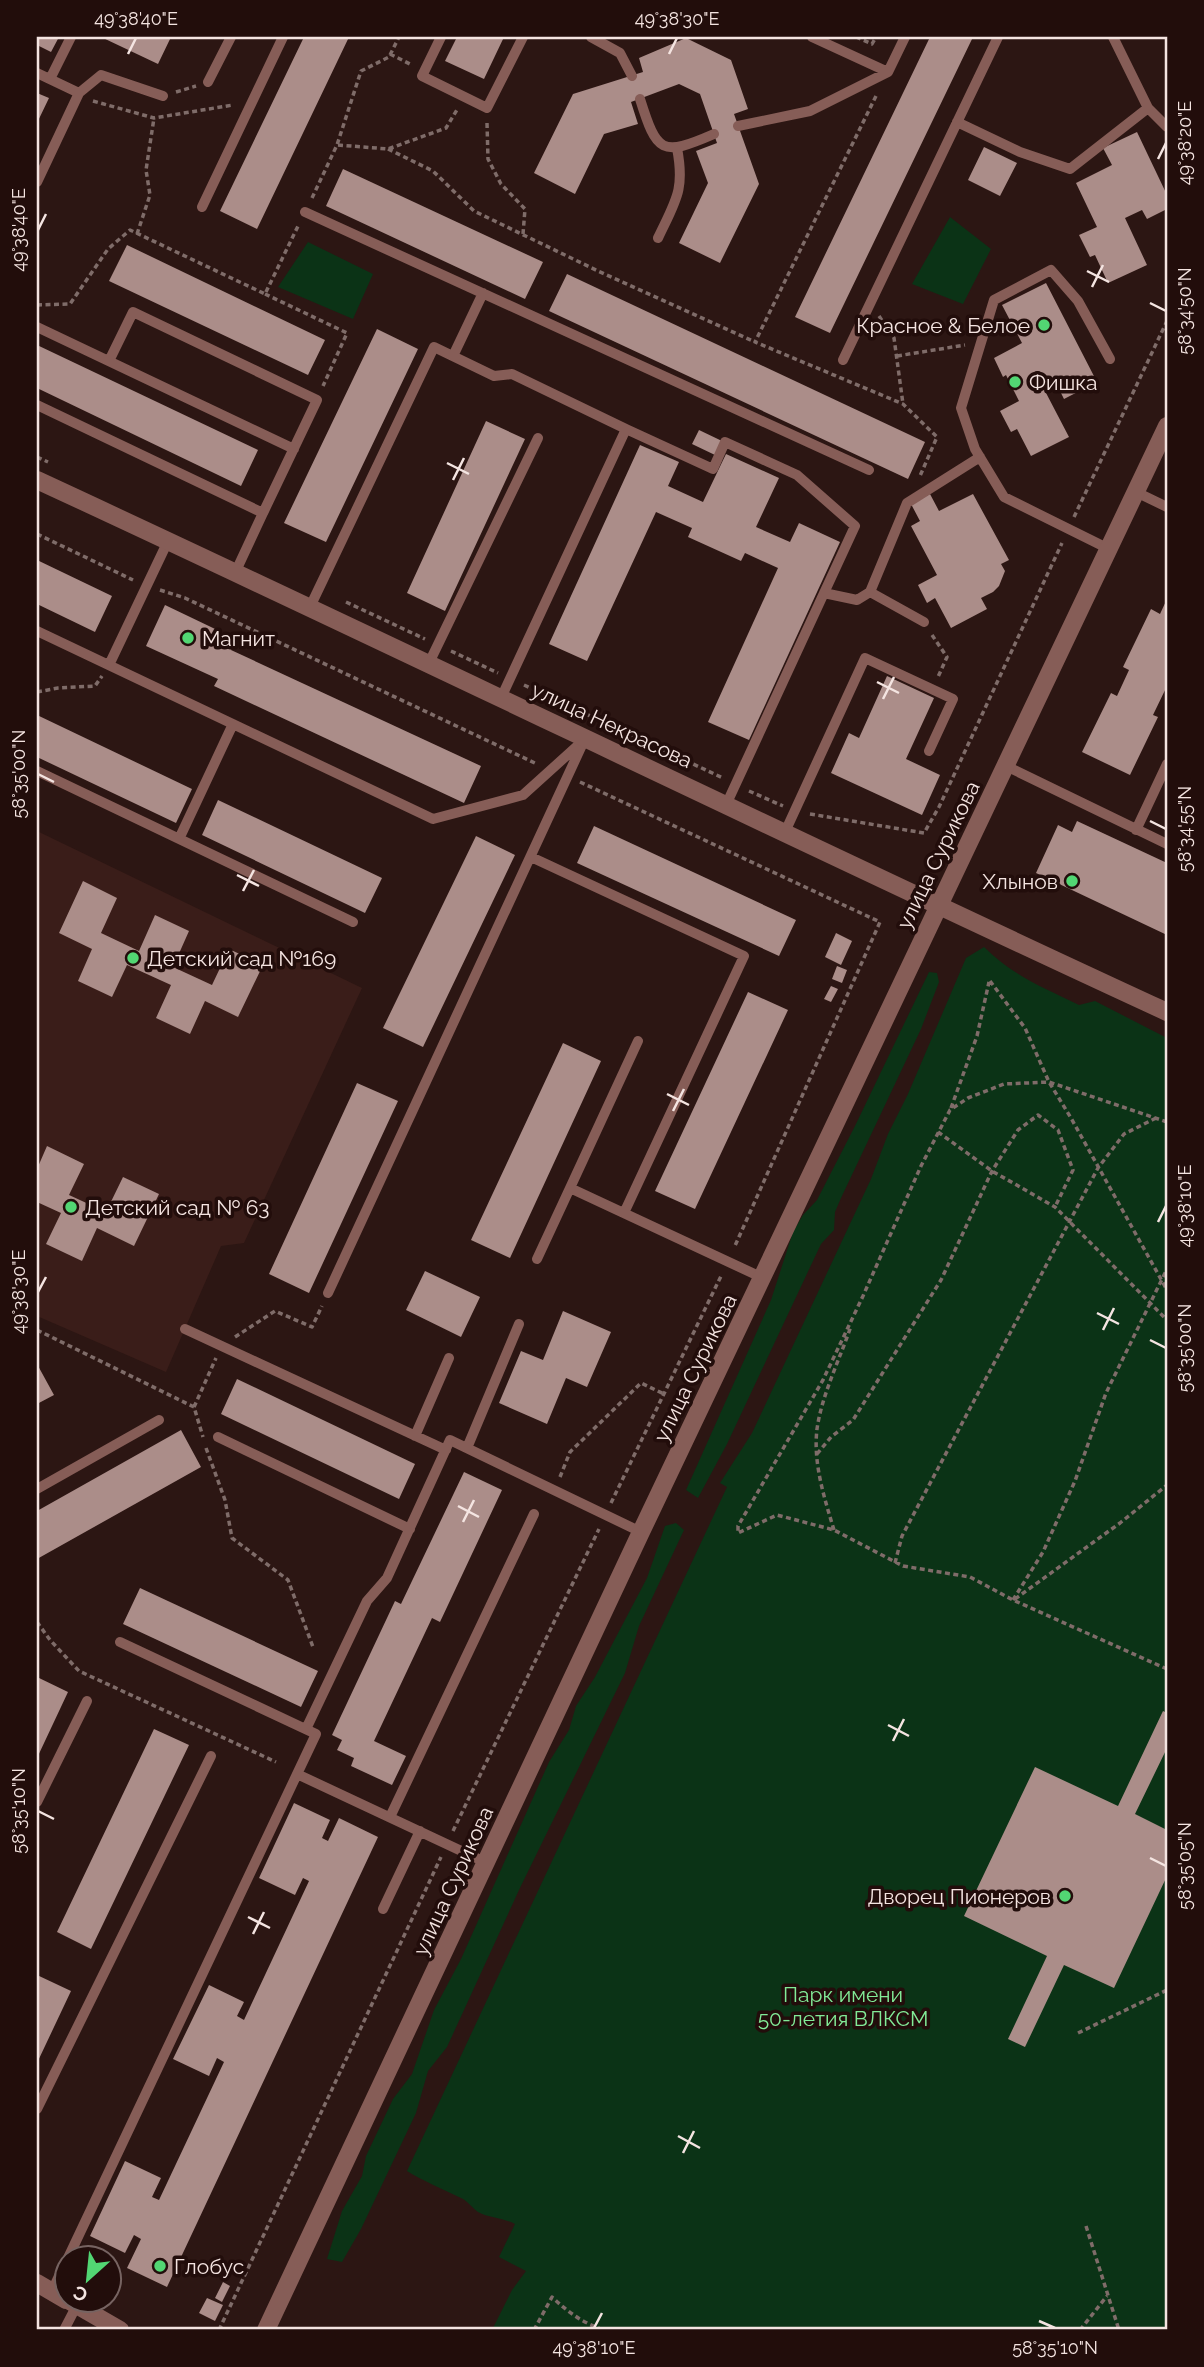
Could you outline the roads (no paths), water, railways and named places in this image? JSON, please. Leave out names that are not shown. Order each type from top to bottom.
[{"type":"street","name":"улица Сурикова","points":[[266,2330],[641,1532],[1167,426]]},
{"type":"street","name":"улица Некрасова","points":[[37,480],[1167,1012]]},
{"type":"street","points":[[92,2314],[120,2330]]},
{"type":"lane","points":[[50,79],[71,37]]},
{"type":"lane","points":[[208,82],[231,37]]},
{"type":"lane","points":[[202,207],[284,37]]},
{"type":"lane","points":[[441,37],[422,76],[487,108],[523,37]]},
{"type":"lane","points":[[591,37],[620,52],[632,76]]},
{"type":"lane","points":[[812,37],[888,72]]},
{"type":"lane","points":[[738,126],[810,111],[888,72],[905,37]]},
{"type":"lane","points":[[843,360],[998,37]]},
{"type":"lane","points":[[1113,37],[1148,108],[1167,128]]},
{"type":"lane","points":[[37,73],[79,93]]},
{"type":"lane","points":[[37,182],[79,93],[101,75],[163,96]]},
{"type":"lane","points":[[640,99],[651,134],[670,148],[677,148],[714,134]]},
{"type":"lane","points":[[957,122],[1020,152],[1070,169],[1148,108]]},
{"type":"lane","points":[[659,238],[681,186],[682,173],[677,148]]},
{"type":"lane","points":[[305,212],[869,470]]},
{"type":"lane","points":[[1109,549],[1004,497],[980,457],[961,408],[994,300],[1051,270],[1078,301],[1110,359]]},
{"type":"lane","points":[[453,356],[483,293]]},
{"type":"lane","points":[[109,361],[133,312],[317,400],[235,573]]},
{"type":"lane","points":[[37,327],[294,449]]},
{"type":"lane","points":[[310,607],[434,347],[494,376],[512,374],[713,469],[725,442],[797,475],[855,526],[726,805]]},
{"type":"lane","points":[[37,405],[263,513]]},
{"type":"lane","points":[[501,698],[626,429]]},
{"type":"lane","points":[[429,663],[538,438]]},
{"type":"lane","points":[[824,593],[857,600],[870,592],[907,503],[980,457]]},
{"type":"lane","points":[[1136,492],[1167,507]]},
{"type":"lane","points":[[109,665],[168,541]]},
{"type":"lane","points":[[870,592],[924,622]]},
{"type":"lane","points":[[37,631],[433,819],[523,795],[585,739]]},
{"type":"lane","points":[[785,832],[864,658],[953,699],[929,751]]},
{"type":"lane","points":[[179,839],[233,724]]},
{"type":"lane","points":[[328,1293],[585,739]]},
{"type":"lane","points":[[1136,830],[1167,764]]},
{"type":"lane","points":[[1006,766],[1167,844]]},
{"type":"lane","points":[[37,771],[353,922]]},
{"type":"lane","points":[[531,857],[744,956],[624,1213]]},
{"type":"lane","points":[[537,1259],[638,1041]]},
{"type":"lane","points":[[570,1188],[763,1278]]},
{"type":"lane","points":[[467,1448],[519,1324]]},
{"type":"lane","points":[[185,1328],[446,1450]]},
{"type":"lane","points":[[415,1436],[449,1358]]},
{"type":"lane","points":[[37,1489],[159,1420]]},
{"type":"lane","points":[[218,1437],[410,1529]]},
{"type":"lane","points":[[306,1729],[367,1601],[387,1578],[450,1440],[641,1532]]},
{"type":"lane","points":[[390,1817],[534,1514]]},
{"type":"lane","points":[[75,2244],[316,1734],[121,1642]]},
{"type":"lane","points":[[37,1802],[87,1701]]},
{"type":"lane","points":[[37,2109],[211,1756]]},
{"type":"lane","points":[[297,1774],[487,1863]]},
{"type":"lane","points":[[383,1909],[420,1831]]},
{"type":"place","name":"Красное & Белое","points":[[1044,325]]},
{"type":"place","name":"Фишка","points":[[1015,382]]},
{"type":"place","name":"Магнит","points":[[188,638]]},
{"type":"place","name":"Хлынов","points":[[1072,881]]},
{"type":"place","name":"Детский сад №169","points":[[133,958]]},
{"type":"place","name":"Детский сад № 63","points":[[71,1207]]},
{"type":"place","name":"Дворец Пионеров","points":[[1065,1896]]},
{"type":"place","name":"Глобус","points":[[160,2266]]},
{"type":"park label","name":"Парк имени 50-летия ВЛКСМ","points":[[843,2006]]}]
